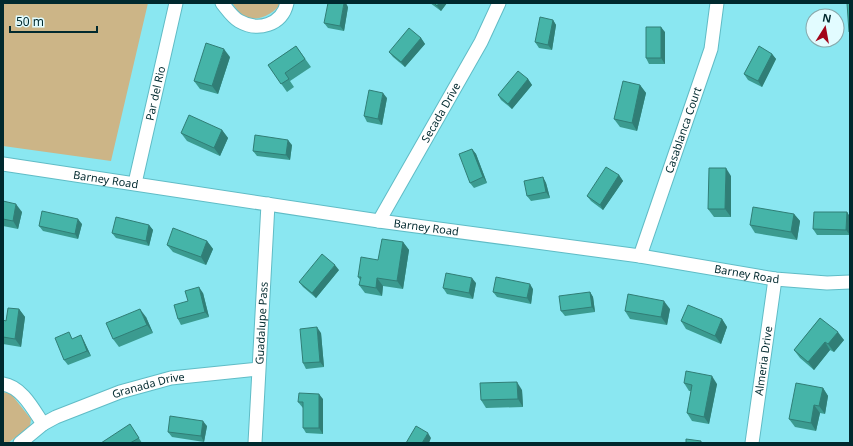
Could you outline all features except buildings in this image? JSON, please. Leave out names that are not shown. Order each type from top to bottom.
[{"type":"street","name":"Par del Rio","points":[[135,183],[176,3]]},
{"type":"street","points":[[222,3],[239,21],[252,26],[260,27],[267,26],[281,16],[287,3]]},
{"type":"street","name":"Secada Drive","points":[[379,221],[481,42],[499,3]]},
{"type":"street","name":"Casablanca Court","points":[[640,256],[711,49],[717,3]]},
{"type":"street","name":"Barney Road","points":[[3,164],[379,221],[640,256],[775,279],[828,283],[850,282]]},
{"type":"street","name":"Guadalupe Pass","points":[[255,443],[268,204]]},
{"type":"street","name":"Almeria Drive","points":[[752,443],[775,279]]},
{"type":"street","name":"Granada Drive","points":[[20,443],[43,424],[56,417],[120,392],[171,378],[258,369]]},
{"type":"street","points":[[3,384],[11,385],[22,394],[43,424]]},
{"type":"shaded area","points":[[3,3],[148,3],[111,161],[3,146]]},
{"type":"shaded area","points":[[232,3],[281,3],[271,13],[253,19],[243,16]]},
{"type":"shaded area","points":[[3,392],[11,394],[31,419],[30,426],[8,443],[3,443]]}]
